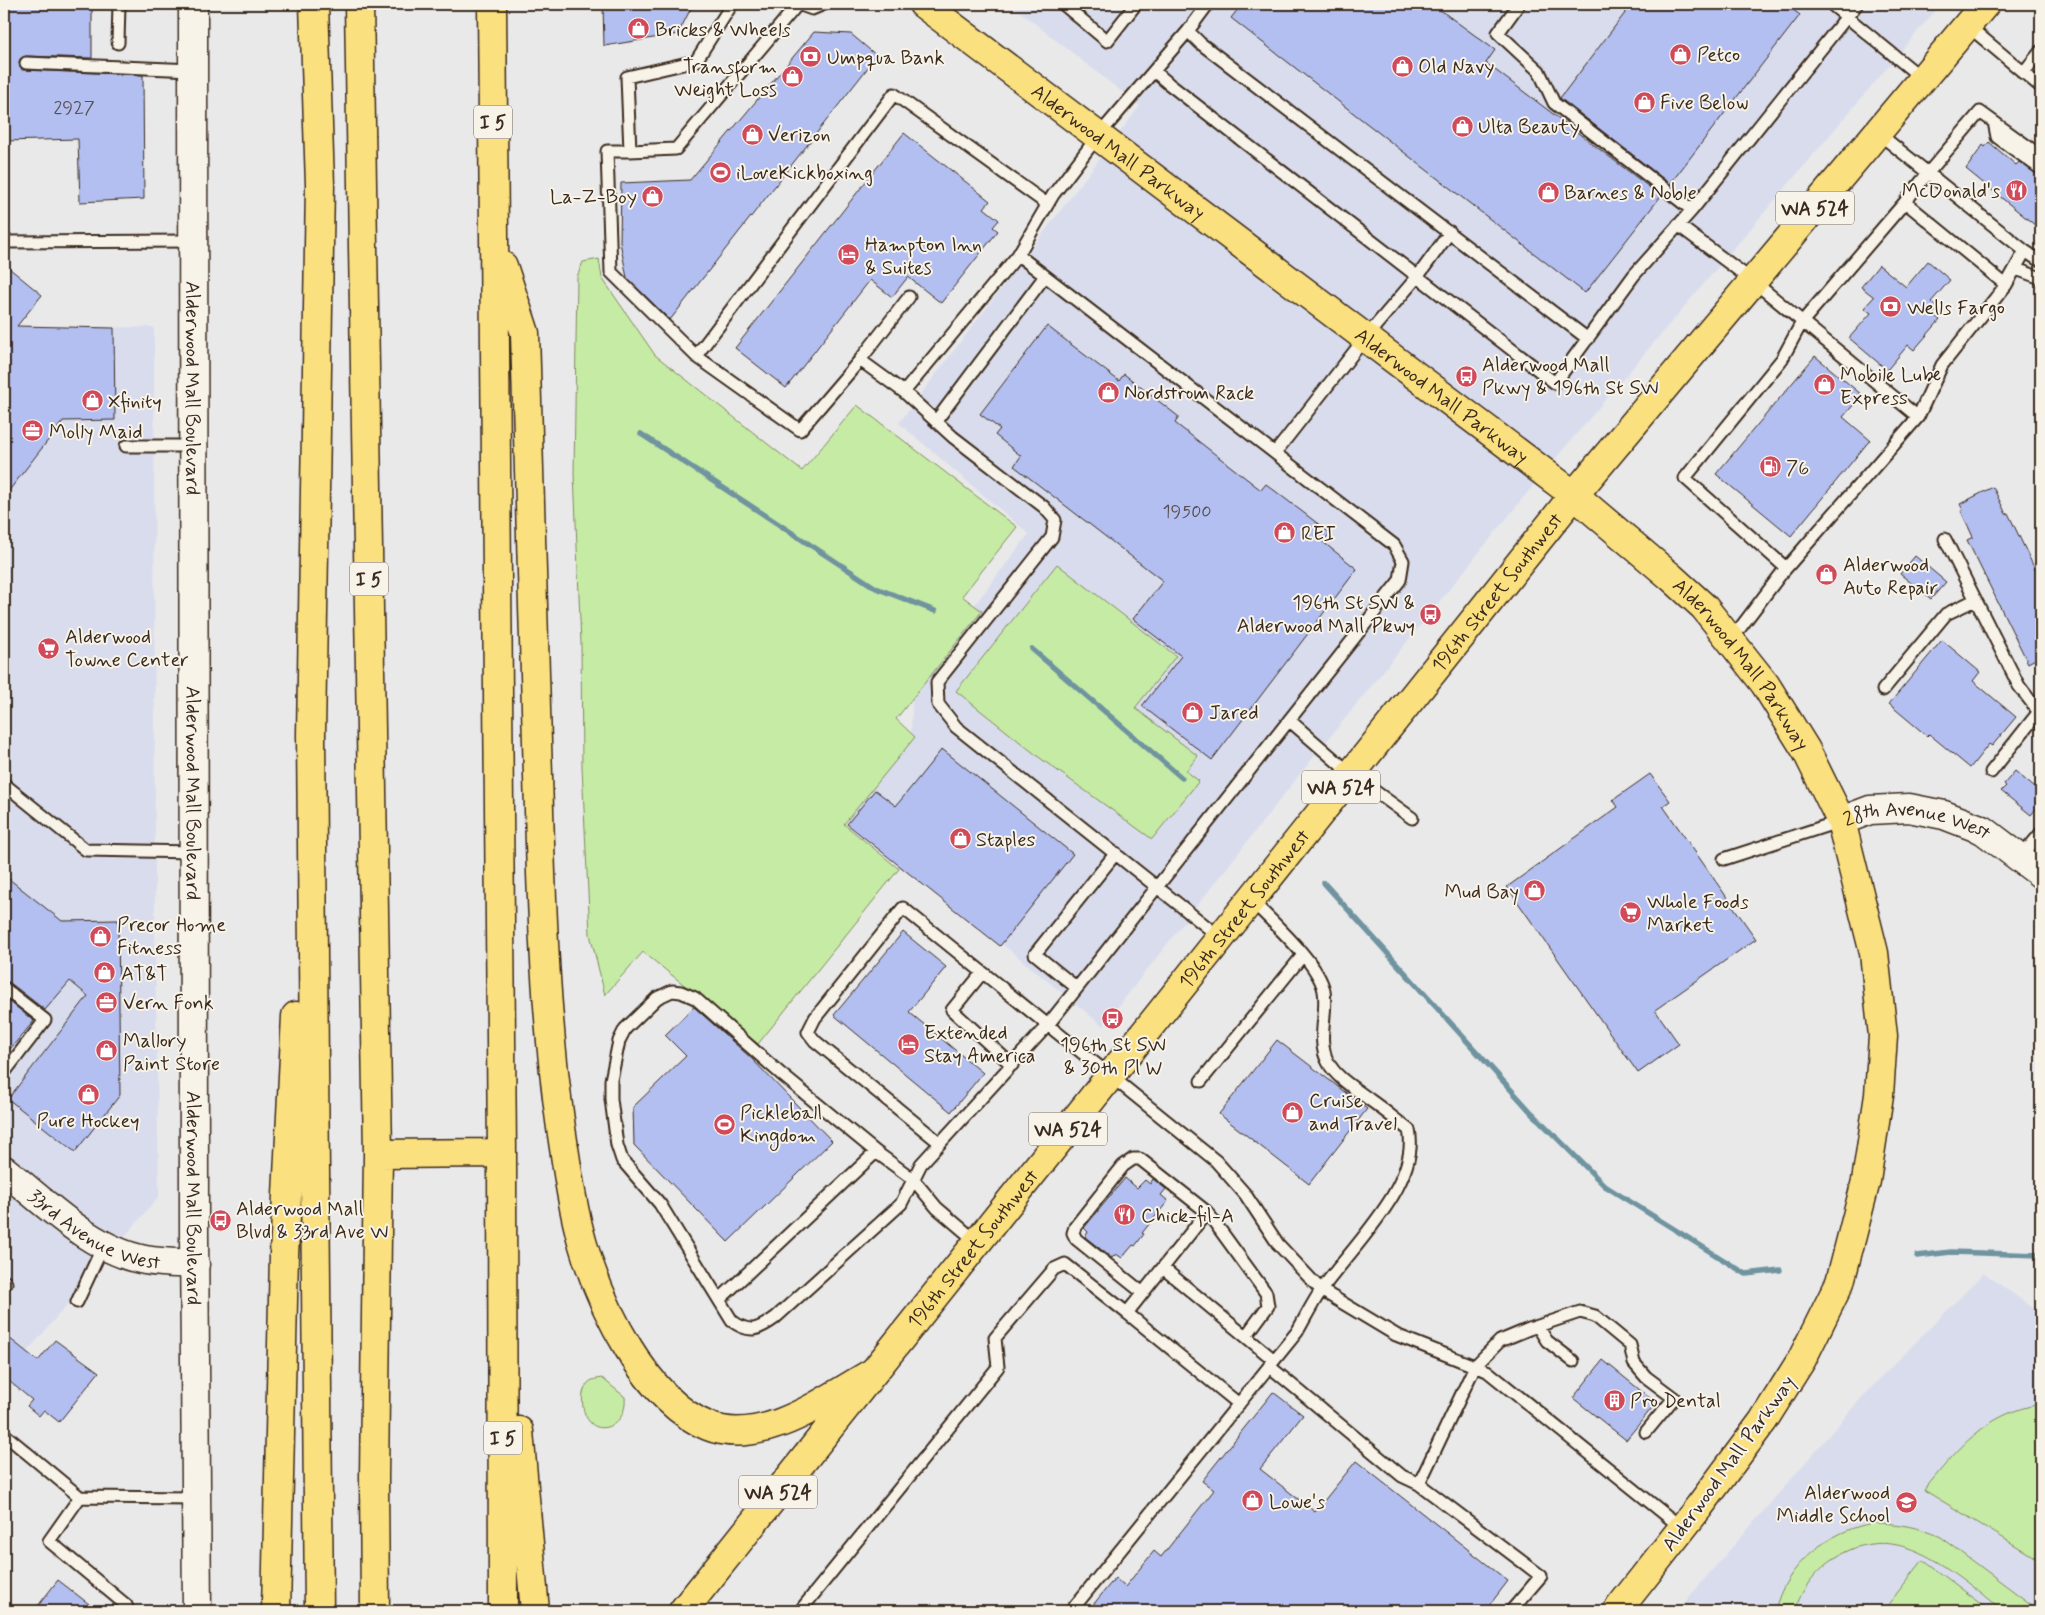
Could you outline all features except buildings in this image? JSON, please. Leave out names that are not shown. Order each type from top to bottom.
[{"type":"main road","name":"Alderwood Mall Boulevard","points":[[193,4],[196,1611]]},
{"type":"main road","points":[[314,4],[320,186],[310,735],[319,1611]]},
{"type":"main road","name":"I 5","points":[[359,4],[378,1154],[374,1477],[376,1611]]},
{"type":"main road","name":"I 5","points":[[492,4],[502,1153],[503,1611]]},
{"type":"main road","name":"Alderwood Mall Parkway","points":[[923,4],[1574,496],[1671,577],[1704,607],[1766,684],[1806,750],[1842,820],[1874,953],[1883,1036],[1879,1095],[1866,1181],[1840,1282],[1802,1359],[1763,1421],[1617,1611]]},
{"type":"main road","name":"196th Street Southwest","points":[[683,1611],[1574,496],[1985,4]]},
{"type":"main road","points":[[495,241],[525,333],[544,970],[557,1096],[567,1165],[582,1243],[607,1307],[634,1356],[652,1382],[669,1401],[709,1427],[732,1432],[758,1431],[784,1422],[872,1373]]},
{"type":"main road","points":[[276,1611],[284,1255],[310,735]]},
{"type":"main road","name":"28th Avenue West","points":[[1842,820],[1870,810],[1909,808],[1944,814],[1983,830],[2041,874]]},
{"type":"main road","points":[[378,1154],[502,1153]]},
{"type":"main road","name":"33rd Avenue West","points":[[5,1175],[82,1232],[114,1250],[144,1260],[195,1264]]},
{"type":"main road","points":[[502,1265],[535,1611]]},
{"type":"lane","points":[[118,44],[119,4]]},
{"type":"lane","points":[[630,151],[627,77],[696,61],[732,4]]},
{"type":"lane","points":[[824,4],[812,9],[798,4],[676,150],[607,151],[611,272],[696,356],[800,430],[860,360],[909,297]]},
{"type":"lane","points":[[1063,4],[1107,41],[1136,4]]},
{"type":"lane","points":[[904,392],[1018,255],[1047,204],[1098,136],[1188,31],[1208,4]]},
{"type":"lane","points":[[1519,4],[1498,33],[1539,71],[1554,102],[1692,210]]},
{"type":"lane","points":[[1831,4],[1922,79]]},
{"type":"lane","points":[[1154,71],[1555,383],[1634,275],[1692,210],[1857,4]]},
{"type":"lane","points":[[1967,25],[2041,87]]},
{"type":"lane","points":[[1188,31],[1200,43],[1588,339]]},
{"type":"lane","points":[[2023,73],[2041,51]]},
{"type":"lane","points":[[26,63],[193,70]]},
{"type":"lane","points":[[696,356],[894,94],[1047,204]]},
{"type":"lane","points":[[1786,568],[1686,478],[1782,359],[1802,322],[1906,202],[1980,112],[2041,156]]},
{"type":"lane","points":[[1994,122],[1997,137],[2041,169]]},
{"type":"lane","points":[[1878,133],[2025,251],[2040,259]]},
{"type":"lane","points":[[1906,202],[2006,285]]},
{"type":"lane","points":[[1678,225],[1753,281],[1918,417]]},
{"type":"lane","points":[[1275,453],[1365,338],[1418,276],[1450,232]]},
{"type":"lane","points":[[4,242],[193,241]]},
{"type":"lane","points":[[1731,640],[1786,568],[1918,417],[1942,365],[2006,285],[2025,251]]},
{"type":"lane","points":[[977,1242],[937,1208],[913,1179],[876,1152],[781,1074],[695,998],[681,992],[672,991],[657,998],[625,1029],[619,1041],[611,1080],[611,1100],[617,1145],[622,1160],[660,1204],[732,1321],[743,1329],[761,1328],[775,1318],[901,1204],[913,1179],[921,1164],[1047,1026],[1400,580],[1403,561],[1394,545],[1018,255]]},
{"type":"lane","points":[[2016,269],[2041,278]]},
{"type":"lane","points":[[936,421],[1045,276]]},
{"type":"lane","points":[[860,360],[904,392],[953,437],[1044,507],[1055,520],[1052,537],[937,682],[938,704],[956,727],[1221,938]]},
{"type":"lane","points":[[126,446],[193,446]]},
{"type":"lane","points":[[1945,538],[2018,686],[2040,714],[1990,772]]},
{"type":"lane","points":[[1883,690],[1946,614],[1975,600]]},
{"type":"lane","points":[[1289,720],[1351,774],[1412,818]]},
{"type":"lane","points":[[4,784],[86,850],[194,852]]},
{"type":"lane","name":"28th Avenue West","points":[[1724,858],[1842,820]]},
{"type":"lane","points":[[2020,858],[2041,833]]},
{"type":"lane","points":[[1077,988],[1036,954],[1116,853]]},
{"type":"lane","points":[[1071,1611],[1297,1332],[1321,1290],[1398,1189],[1409,1158],[1411,1140],[1409,1130],[1345,1082],[1328,1064],[1324,1054],[1324,992],[1320,980],[1303,955],[1251,900]]},
{"type":"lane","points":[[940,1142],[815,1041],[808,1032],[815,1018],[904,908],[1047,1026],[1111,1075],[1216,1161],[1245,1194],[1278,1244],[1321,1290],[1396,1335],[1487,1371],[1682,1528]]},
{"type":"lane","points":[[1201,1081],[1303,955]]},
{"type":"lane","points":[[982,973],[952,1010],[1012,1064]]},
{"type":"lane","points":[[4,988],[45,1020],[4,1073]]},
{"type":"lane","points":[[719,1300],[876,1152]]},
{"type":"lane","points":[[1143,1293],[1076,1239],[1073,1233],[1075,1227],[1123,1166],[1133,1159],[1140,1159],[1208,1212],[1266,1293],[1268,1306],[1246,1336]]},
{"type":"lane","points":[[1127,1313],[1208,1212]]},
{"type":"lane","points":[[77,1302],[104,1244]]},
{"type":"lane","points":[[800,1611],[998,1366],[995,1338],[1054,1269],[1065,1264],[1239,1404]]},
{"type":"lane","points":[[1163,1268],[1246,1336],[1272,1363],[1402,1476],[1419,1484],[1540,1576],[1512,1611]]},
{"type":"lane","points":[[1419,1484],[1475,1366],[1500,1341],[1580,1312],[1595,1316],[1630,1345],[1634,1363],[1646,1377],[1674,1398],[1646,1432]]},
{"type":"lane","points":[[1538,1327],[1547,1341],[1573,1361]]},
{"type":"lane","points":[[4,1434],[80,1496],[196,1498]]},
{"type":"lane","points":[[80,1496],[49,1541],[126,1605],[128,1611]]},
{"type":"shaded area","points":[[1010,4],[1941,4],[1544,472],[1296,779],[1103,1026],[847,818],[911,735],[913,686],[1029,534],[899,423],[1140,106]]},
{"type":"shaded area","points":[[154,327],[155,945],[159,1196],[4,1379],[4,373],[39,329]]},
{"type":"shaded area","name":"Alderwood Middle School","points":[[1984,1273],[2041,1314],[2041,1611],[1677,1611],[1864,1395]]},
{"type":"green space","points":[[599,259],[602,278],[655,355],[802,471],[857,405],[1017,527],[962,596],[982,611],[896,719],[915,737],[844,824],[899,869],[758,1044],[643,952],[605,995],[590,934],[582,767],[581,644],[574,473],[577,277],[583,262]]},
{"type":"green space","points":[[1057,564],[1176,656],[1135,708],[1198,756],[1186,771],[1199,781],[1152,839],[1040,758],[956,691]]},
{"type":"green space","points":[[602,1378],[625,1397],[620,1419],[604,1428],[596,1427],[585,1415],[582,1397],[584,1389],[589,1382]]},
{"type":"green space","points":[[2041,1404],[2041,1561],[1924,1490],[1961,1447],[1988,1424],[2004,1415]]},
{"type":"green space","points":[[1873,1523],[1908,1526],[1941,1537],[2040,1611],[2015,1612],[2002,1610],[1962,1579],[1929,1557],[1895,1545],[1877,1543],[1858,1547],[1838,1556],[1824,1566],[1811,1579],[1801,1595],[1795,1611],[1775,1611],[1780,1594],[1788,1579],[1811,1553],[1825,1542],[1840,1534],[1856,1527]]},
{"type":"green space","points":[[1923,1560],[1991,1611],[1883,1611]]},
{"type":"waterway","points":[[641,434],[876,588],[935,611]]},
{"type":"waterway","points":[[1032,649],[1182,778]]},
{"type":"waterway","points":[[1324,883],[1531,1112],[1605,1186],[1746,1274],[1780,1270]]},
{"type":"waterway","points":[[1917,1256],[1951,1252],[2041,1255]]},
{"type":"place","name":"Bricks & Wheels","points":[[639,29]]},
{"type":"place","name":"Petco","points":[[1681,54]]},
{"type":"place","name":"Umpqua Bank","points":[[811,57]]},
{"type":"place","name":"Old Navy","points":[[1402,66]]},
{"type":"place","name":"Transform Weight Loss","points":[[793,77]]},
{"type":"place","name":"Five Below","points":[[1644,102]]},
{"type":"place","name":"Ulta Beauty","points":[[1462,126]]},
{"type":"place","name":"Verizon","points":[[752,134]]},
{"type":"place","name":"iLoveKickboxing","points":[[720,172]]},
{"type":"place","name":"McDonald's","points":[[2016,190]]},
{"type":"place","name":"Barnes & Noble","points":[[1548,192]]},
{"type":"place","name":"La-Z-Boy","points":[[653,196]]},
{"type":"place","name":"Hampton Inn & Suites","points":[[849,255]]},
{"type":"place","name":"Wells Fargo","points":[[1891,307]]},
{"type":"place","name":"Alderwood Mall Pkwy & 196th St SW","points":[[1466,376]]},
{"type":"place","name":"Mobile Lube Express","points":[[1824,385]]},
{"type":"place","name":"Nordstrom Rack","points":[[1108,392]]},
{"type":"place","name":"Xfinity","points":[[92,401]]},
{"type":"place","name":"Molly Maid","points":[[33,431]]},
{"type":"place","name":"76","points":[[1770,467]]},
{"type":"place","name":"REI","points":[[1285,533]]},
{"type":"place","name":"Alderwood Auto Repair","points":[[1827,575]]},
{"type":"place","name":"196th St SW & Alderwood Mall Pkwy","points":[[1431,614]]},
{"type":"place","name":"Alderwood Towne Center","points":[[49,648]]},
{"type":"place","name":"Jared","points":[[1193,712]]},
{"type":"place","name":"Staples","points":[[960,839]]},
{"type":"place","name":"Mud Bay","points":[[1535,891]]},
{"type":"place","name":"Whole Foods Market","points":[[1631,913]]},
{"type":"place","name":"Precor Home Fitness","points":[[101,936]]},
{"type":"place","name":"AT&T","points":[[105,973]]},
{"type":"place","name":"Vern Fonk","points":[[107,1002]]},
{"type":"place","name":"196th St SW & 30th Pl W","points":[[1113,1018]]},
{"type":"place","name":"Extended Stay America","points":[[908,1044]]},
{"type":"place","name":"Mallory Paint Store","points":[[107,1051]]},
{"type":"place","name":"Pure Hockey","points":[[88,1094]]},
{"type":"place","name":"Cruise and Travel","points":[[1293,1112]]},
{"type":"place","name":"Pickleball Kingdom","points":[[724,1124]]},
{"type":"place","name":"Chick-fil-A","points":[[1125,1215]]},
{"type":"place","name":"Alderwood Mall Blvd & 33rd Ave W","points":[[220,1220]]},
{"type":"place","name":"Pro Dental","points":[[1614,1400]]},
{"type":"place","name":"Lowe's","points":[[1253,1501]]},
{"type":"place","name":"Alderwood Middle School","points":[[1906,1503]]}]
